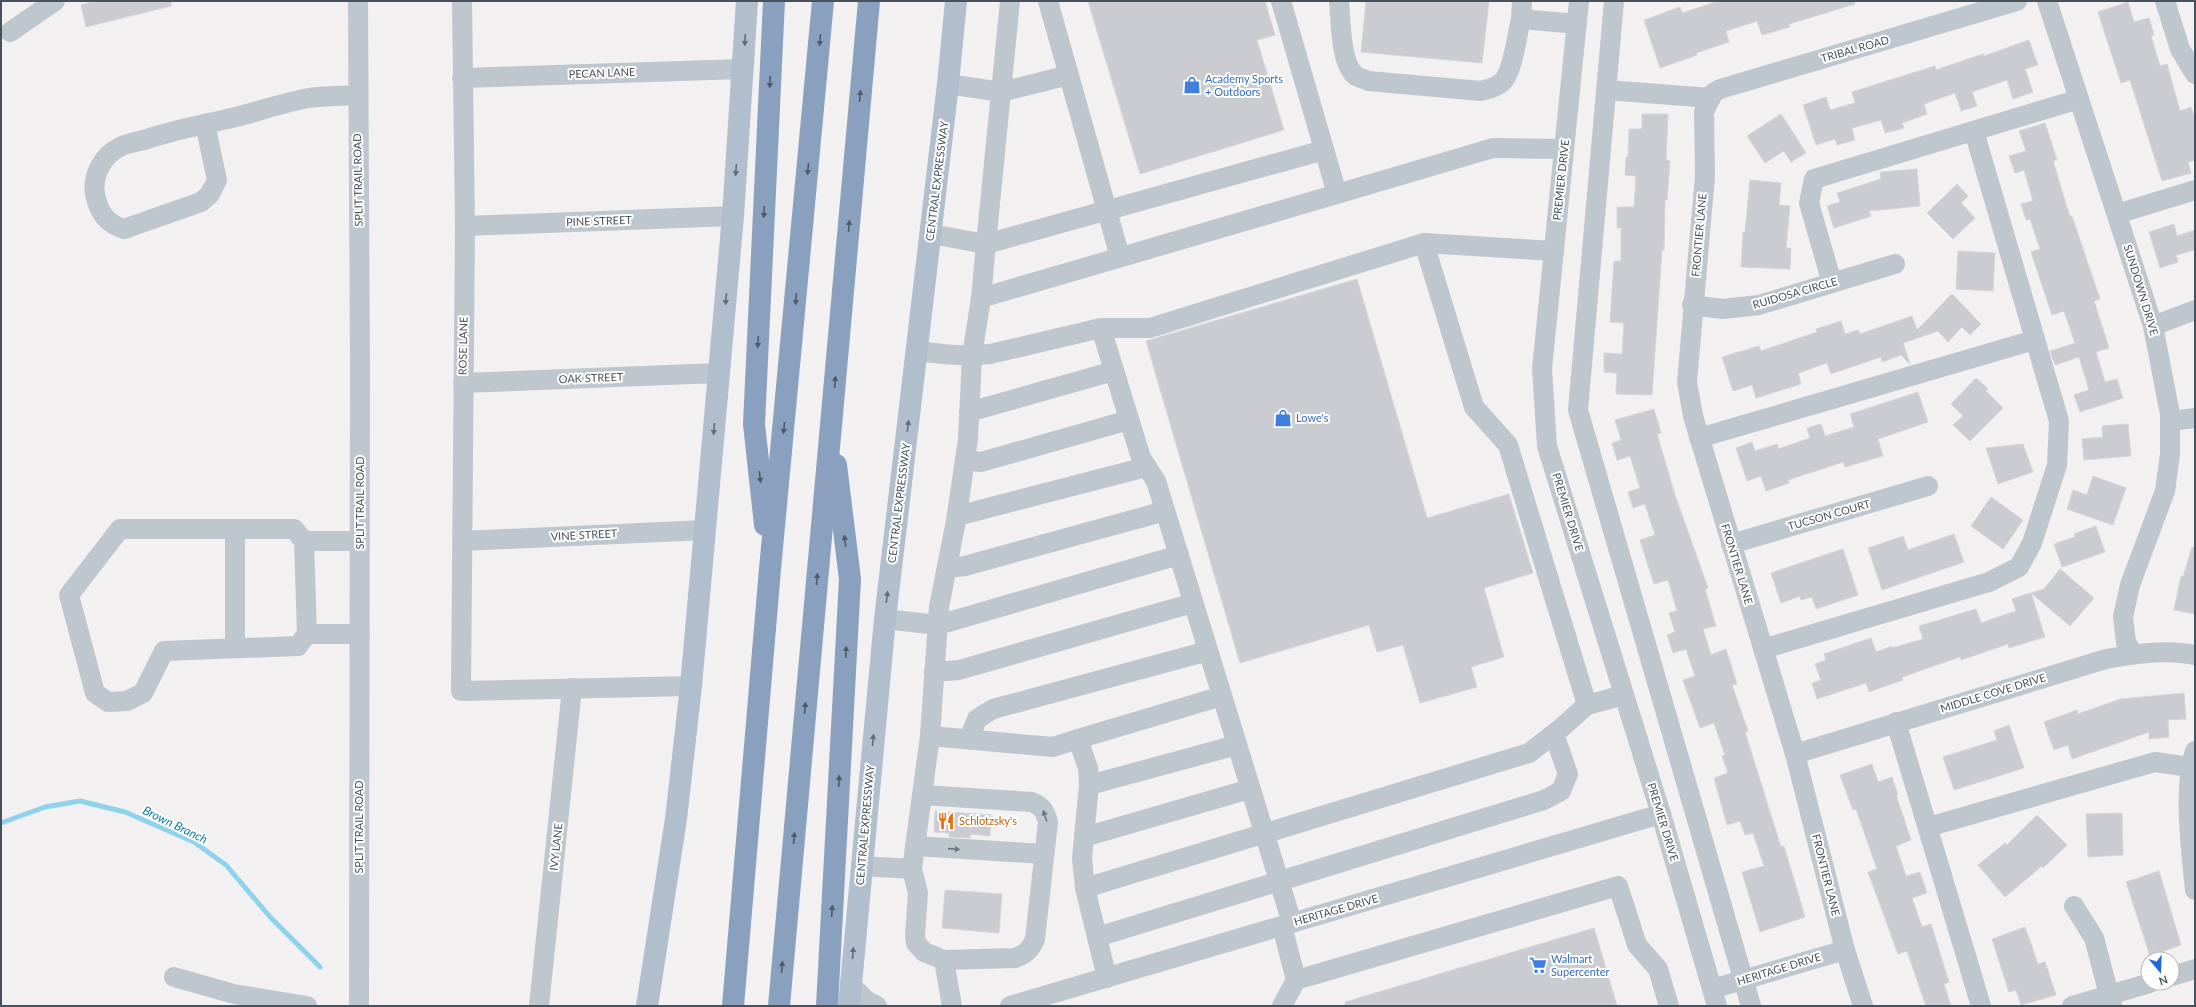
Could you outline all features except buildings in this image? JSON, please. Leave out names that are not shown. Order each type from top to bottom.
[{"type":"highway","points":[[770,569],[754,424],[774,1]]},
{"type":"highway","points":[[734,1006],[770,569],[823,1]]},
{"type":"highway","points":[[779,1006],[869,1]]},
{"type":"highway","points":[[827,1006],[850,579],[831,420]]},
{"type":"main road","points":[[647,1006],[676,819],[692,686],[733,216],[747,1]]},
{"type":"main road","name":"CENTRAL EXPRESSWAY","points":[[849,1006],[885,619],[948,84],[956,1]]},
{"type":"street","points":[[10,32],[55,1]]},
{"type":"street","name":"SPLIT TRAIL ROAD","points":[[358,1],[357,95],[360,541],[359,1006]]},
{"type":"street","name":"ROSE LANE","points":[[462,1],[465,226],[462,383],[463,541],[461,691],[572,688]]},
{"type":"street","points":[[922,795],[1032,802],[1040,805],[1046,813],[1048,822],[1035,939],[1030,949],[1023,955],[1016,958],[944,960],[924,952],[916,943],[914,935],[918,893],[912,869],[915,846],[930,736],[939,607],[957,516],[965,460],[972,356],[981,298],[1010,1]]},
{"type":"street","points":[[1048,1],[1120,257]]},
{"type":"street","points":[[1281,1],[1337,194]]},
{"type":"street","points":[[1339,1],[1345,56],[1350,68],[1357,76],[1368,81],[1481,91],[1492,88],[1502,82],[1509,71],[1521,10],[1577,24]]},
{"type":"street","name":"PREMIER DRIVE","points":[[1579,1],[1542,369],[1548,446],[1661,814],[1715,998]]},
{"type":"street","name":"TRIBAL ROAD","points":[[1707,105],[1720,89],[2017,1]]},
{"type":"street","name":"SUNDOWN DRIVE","points":[[2047,1],[2153,326],[2170,421],[2170,454],[2165,491],[2130,585],[2123,617],[2126,642],[2132,654]]},
{"type":"street","points":[[2165,1],[2180,50],[2195,74]]},
{"type":"street","points":[[1619,3],[1606,90],[1578,410],[1752,1006]]},
{"type":"street","name":"PECAN LANE","points":[[462,78],[743,68]]},
{"type":"street","points":[[948,84],[1001,92],[1069,76]]},
{"type":"street","points":[[1606,90],[1707,105]]},
{"type":"street","points":[[205,124],[217,180],[210,194],[201,202],[124,229],[113,225],[104,218],[97,206],[94,188],[97,171],[106,157],[120,147],[173,130],[205,124],[309,98],[357,95]]},
{"type":"street","points":[[1832,283],[1809,203],[1814,179],[2079,99]]},
{"type":"street","name":"FRONTIER LANE","points":[[1707,105],[1705,176],[1692,305],[1687,382],[1693,416],[1699,438],[1795,754],[1845,950],[1863,1006]]},
{"type":"street","points":[[1763,649],[1989,582],[2018,567],[2032,543],[2057,465],[2059,421],[2034,340],[1974,131]]},
{"type":"street","points":[[981,298],[1493,148],[1564,149]]},
{"type":"street","points":[[930,234],[986,244],[1324,150]]},
{"type":"street","points":[[2117,214],[2195,190]]},
{"type":"street","name":"PINE STREET","points":[[465,226],[733,216]]},
{"type":"street","points":[[917,351],[953,356],[972,356],[990,354],[1101,328],[1150,328],[1424,243],[1554,251]]},
{"type":"street","points":[[1424,243],[1474,407],[1508,445],[1587,705]]},
{"type":"street","name":"RUIDOSA CIRCLE","points":[[1692,305],[1724,309],[1758,305],[1895,264]]},
{"type":"street","points":[[2153,326],[2195,310]]},
{"type":"street","points":[[1101,328],[1140,458],[1156,481],[1279,881],[1296,980],[1282,1006]]},
{"type":"street","points":[[1699,438],[2034,340]]},
{"type":"street","points":[[969,412],[1114,371]]},
{"type":"street","name":"OAK STREET","points":[[462,383],[719,373]]},
{"type":"street","points":[[2170,421],[2195,418]]},
{"type":"street","points":[[965,460],[981,462],[1129,420]]},
{"type":"street","points":[[957,516],[1146,467]]},
{"type":"street","name":"TUCSON COURT","points":[[1731,544],[1928,486]]},
{"type":"street","points":[[947,568],[965,566],[1165,511]]},
{"type":"street","points":[[120,529],[294,529],[304,541],[307,634],[298,646],[164,651],[143,693],[127,701],[108,702],[95,693],[69,595],[120,529]]},
{"type":"street","points":[[235,529],[235,648]]},
{"type":"street","name":"VINE STREET","points":[[463,541],[705,530]]},
{"type":"street","points":[[304,541],[360,541]]},
{"type":"street","points":[[885,619],[938,625],[1179,556]]},
{"type":"street","points":[[934,672],[959,670],[1193,603]]},
{"type":"street","points":[[307,634],[360,634]]},
{"type":"street","points":[[969,739],[977,719],[993,709],[1208,650]]},
{"type":"street","name":"MIDDLE COVE DRIVE","points":[[1795,754],[2106,659],[2141,652],[2178,653],[2195,656]]},
{"type":"street","points":[[572,688],[692,686]]},
{"type":"street","name":"IVY LANE","points":[[539,1006],[572,688]]},
{"type":"street","points":[[1085,888],[1529,753],[1554,734],[1587,705],[1624,695]]},
{"type":"street","points":[[930,736],[1053,747],[1222,696]]},
{"type":"street","points":[[1896,722],[1981,1006]]},
{"type":"street","points":[[1097,937],[1544,800],[1561,791],[1568,774],[1554,734]]},
{"type":"street","points":[[1078,739],[1088,768],[1089,786],[1082,858],[1085,888],[1107,978]]},
{"type":"street","points":[[1089,786],[1237,745]]},
{"type":"street","points":[[1928,827],[2155,762],[2192,759],[2190,848],[2195,890]]},
{"type":"street","points":[[1084,837],[1250,789]]},
{"type":"street","name":"HERITAGE DRIVE","points":[[1010,1006],[1661,814]]},
{"type":"street","points":[[915,846],[1044,854]]},
{"type":"street","points":[[861,866],[912,869]]},
{"type":"street","points":[[1296,980],[1618,886],[1637,945],[1658,970],[1669,1006]]},
{"type":"street","points":[[2074,906],[2094,938],[2111,1001]]},
{"type":"street","name":"HERITAGE DRIVE","points":[[1715,998],[1744,980],[1845,950]]},
{"type":"street","points":[[944,960],[952,1006]]},
{"type":"street","points":[[2180,974],[2195,969]]},
{"type":"street","points":[[174,977],[234,994],[307,1006]]},
{"type":"street","points":[[850,984],[867,1001],[877,1006]]},
{"type":"street","points":[[2072,1006],[2111,1001],[2140,988]]},
{"type":"waterway","name":"Brown Branch","points":[[1,823],[45,807],[80,801],[125,812],[194,842],[226,865],[271,918],[320,967]]},
{"type":"place","name":"Academy Sports + Outdoors","points":[[1192,85]]},
{"type":"place","name":"Lowe's","points":[[1283,418]]},
{"type":"place","name":"Schlotzsky's","points":[[946,821]]},
{"type":"place","name":"Walmart Supercenter","points":[[1538,965]]}]
